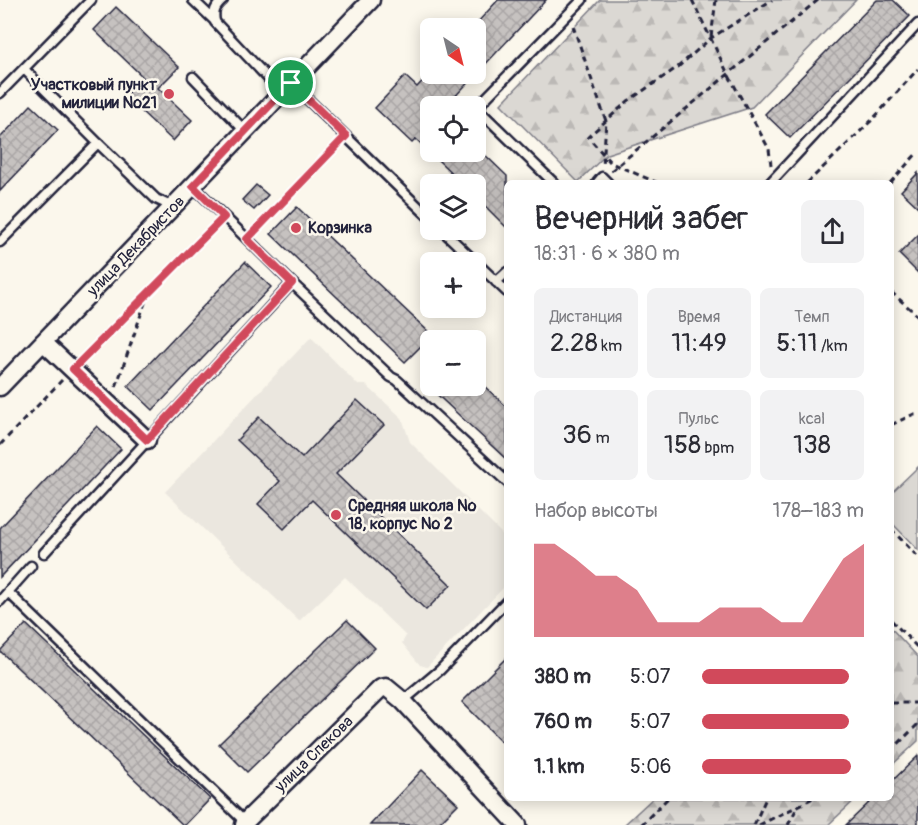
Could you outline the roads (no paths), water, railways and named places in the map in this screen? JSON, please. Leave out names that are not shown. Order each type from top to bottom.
[{"type":"street","name":"улица Декабристов","points":[[0,387],[371,0]]},
{"type":"street","points":[[43,342],[147,440]]},
{"type":"street","name":"улица Спекова","points":[[245,823],[381,688],[386,687],[403,701]]},
{"type":"street","points":[[403,701],[518,825]]},
{"type":"lane","points":[[0,93],[92,0]]},
{"type":"lane","points":[[193,0],[287,88],[346,136],[420,208]]},
{"type":"lane","points":[[215,22],[213,14],[223,0]]},
{"type":"lane","points":[[551,180],[481,112],[480,107],[482,102],[582,0]]},
{"type":"lane","points":[[773,180],[918,24]]},
{"type":"lane","points":[[24,69],[156,199],[173,207]]},
{"type":"lane","points":[[193,76],[245,131]]},
{"type":"lane","points":[[0,242],[98,143]]},
{"type":"lane","points":[[193,186],[391,377],[504,479]]},
{"type":"lane","points":[[452,240],[504,289]]},
{"type":"lane","points":[[496,282],[504,275]]},
{"type":"lane","points":[[44,553],[292,283]]},
{"type":"lane","points":[[0,601],[32,566]]},
{"type":"lane","points":[[8,592],[245,823]]},
{"type":"lane","points":[[403,701],[440,670],[504,604]]},
{"type":"place","name":"Участковый пункт милиции №21","points":[[169,94]]},
{"type":"place","name":"Корзинка","points":[[296,228]]},
{"type":"place","name":"Средняя школа № 18, корпус № 2","points":[[336,515]]}]
